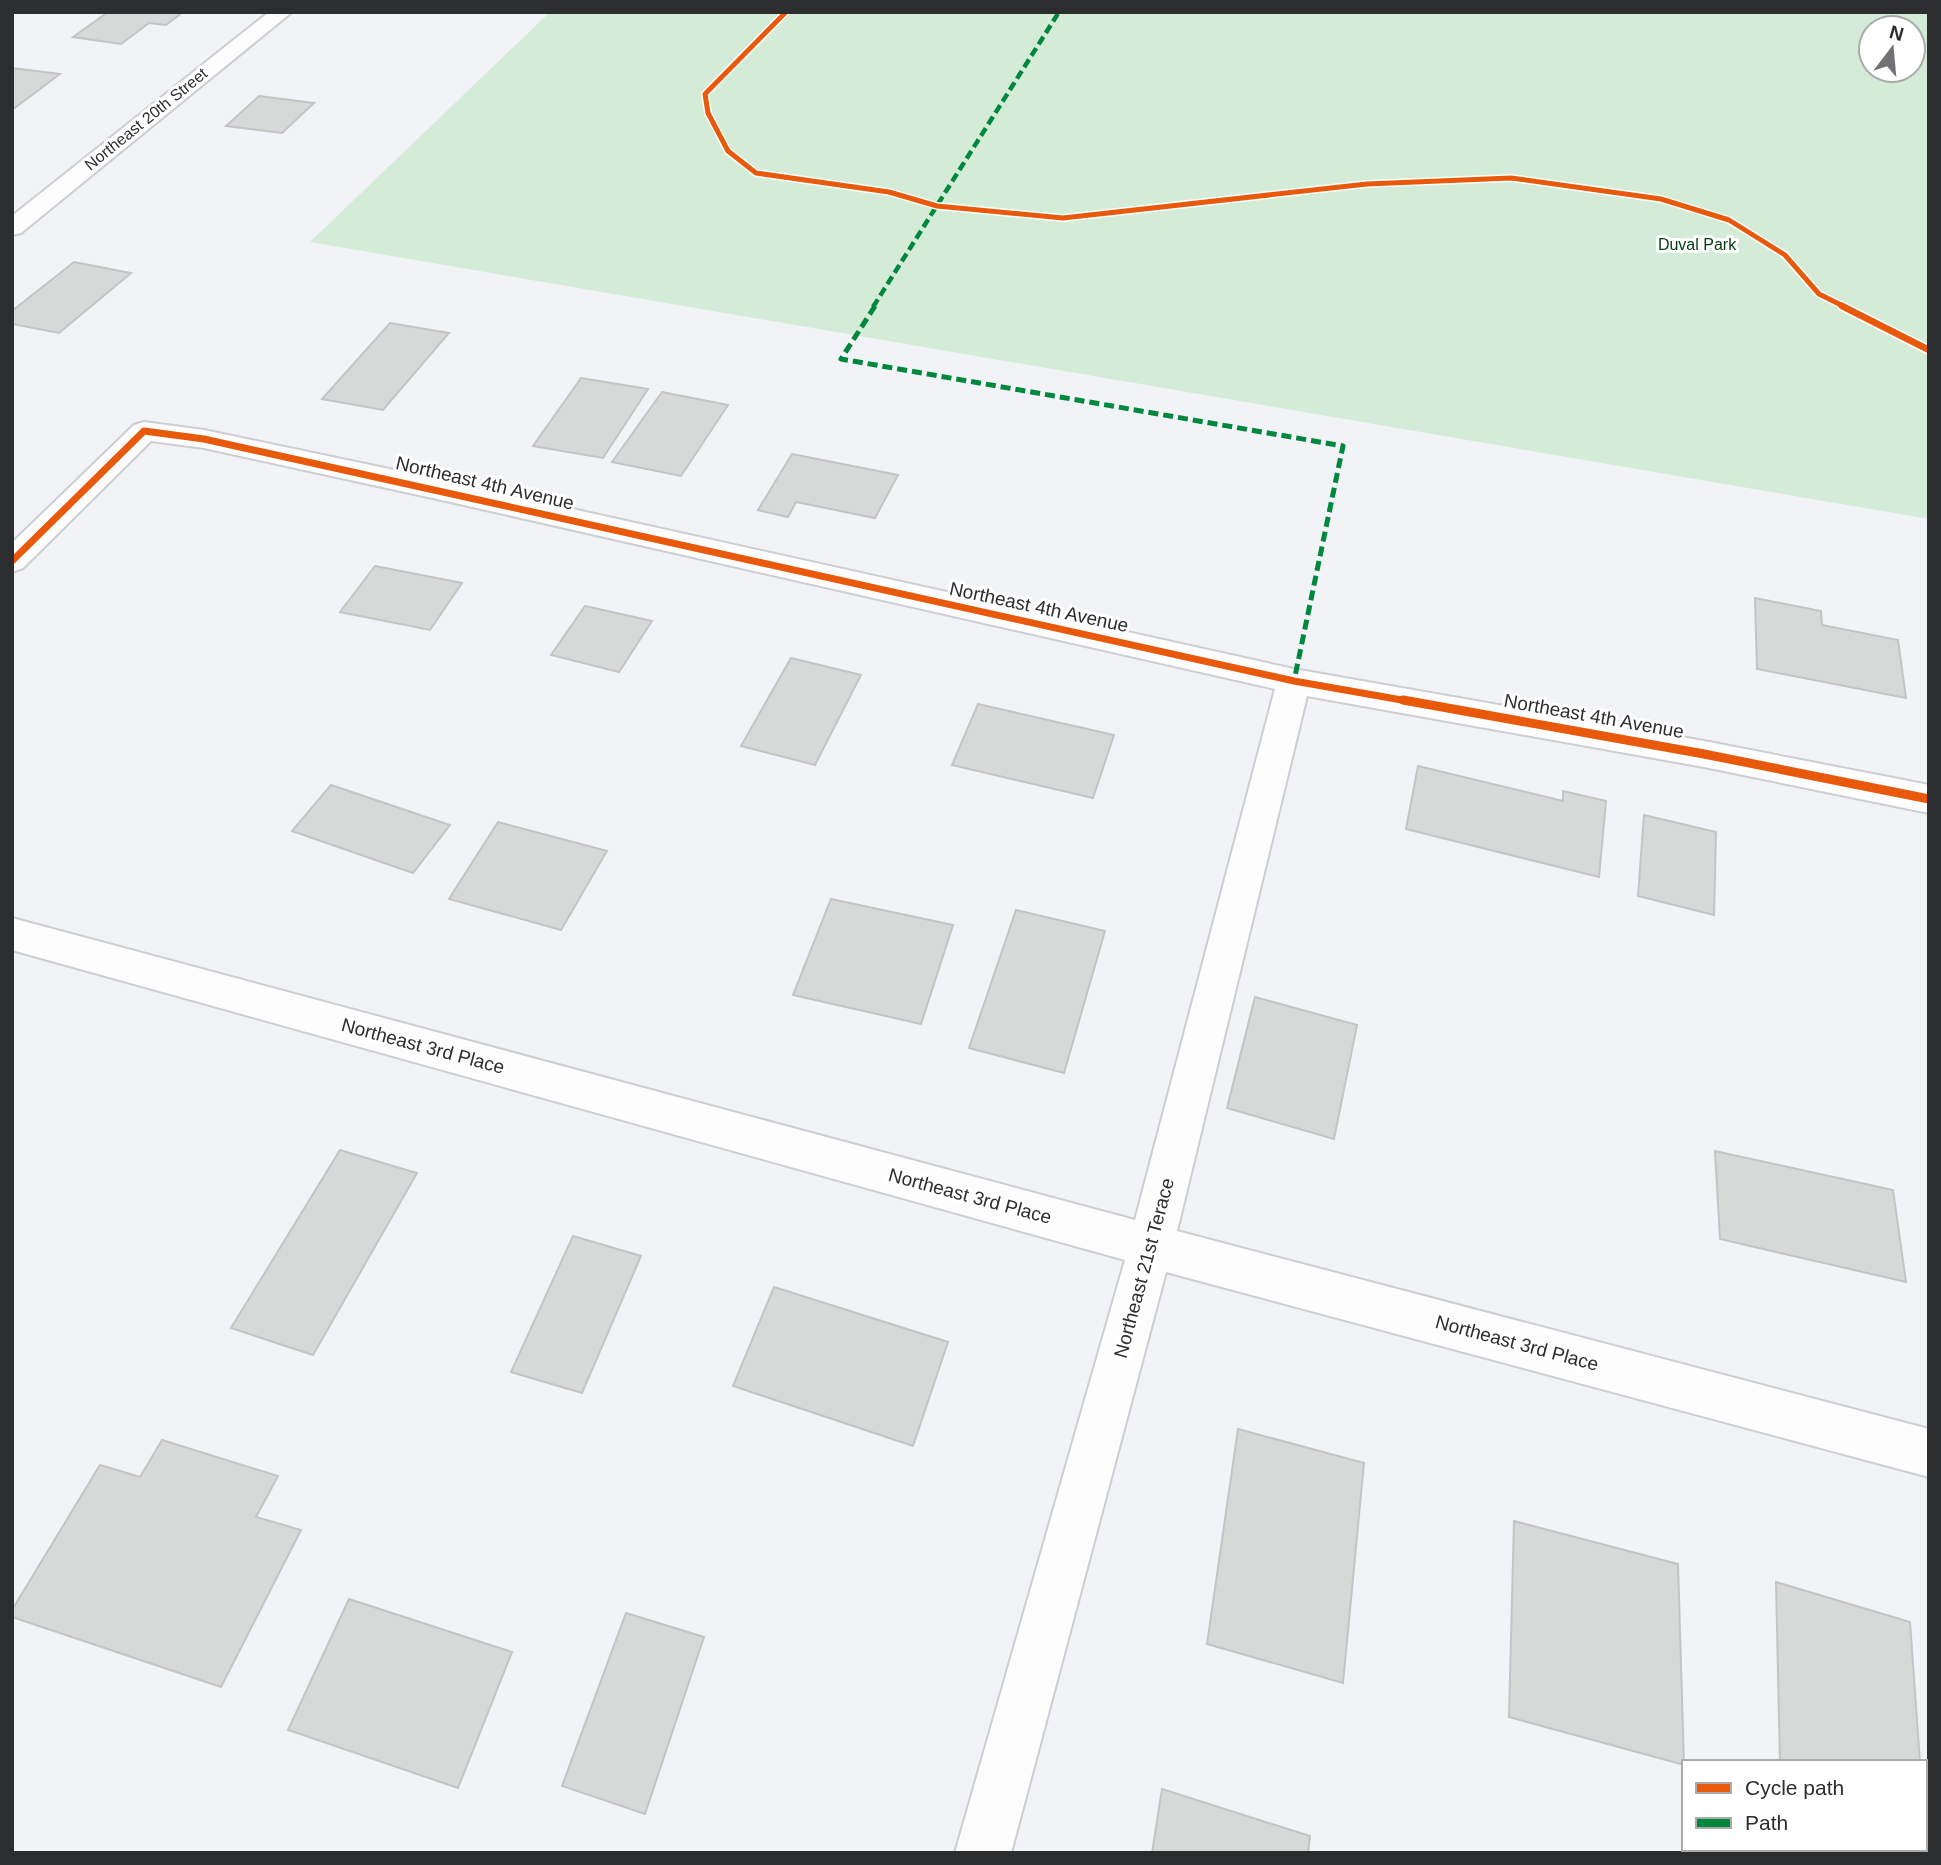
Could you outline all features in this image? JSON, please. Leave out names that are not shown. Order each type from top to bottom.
[{"type":"street","name":"Northeast 20th Street","points":[[12,228],[282,12]]},
{"type":"street","name":"Northeast 4th Avenue","points":[[12,561],[144,431],[204,439],[396,480],[1294,681],[1703,754],[1929,799]]},
{"type":"street","name":"Northeast 21st Terace","points":[[983,1853],[1151,1246],[1294,681]]},
{"type":"street","name":"Northeast 3rd Place","points":[[12,934],[1151,1246],[1929,1453]]},
{"type":"green space","name":"Duval Park","points":[[550,12],[1929,12],[1929,519],[310,242]]},
{"type":"building","points":[[108,12],[183,12],[166,25],[149,23],[121,44],[73,37]]},
{"type":"building","points":[[12,68],[60,74],[12,110]]},
{"type":"building","points":[[259,96],[314,103],[282,133],[226,126]]},
{"type":"building","points":[[74,262],[131,273],[59,333],[12,324],[12,311]]},
{"type":"building","points":[[390,323],[449,333],[383,410],[322,399]]},
{"type":"building","points":[[581,378],[648,389],[603,458],[533,446]]},
{"type":"building","points":[[662,392],[728,405],[681,476],[612,462]]},
{"type":"building","points":[[792,454],[898,475],[875,518],[796,502],[788,517],[758,510]]},
{"type":"building","points":[[375,566],[462,583],[430,630],[340,612]]},
{"type":"building","points":[[1755,598],[1821,611],[1822,625],[1898,640],[1906,698],[1757,669]]},
{"type":"building","points":[[585,606],[652,621],[619,672],[551,655]]},
{"type":"building","points":[[791,658],[861,675],[815,765],[741,746]]},
{"type":"building","points":[[978,704],[1114,735],[1093,798],[952,765]]},
{"type":"building","points":[[1418,766],[1563,801],[1563,791],[1606,801],[1599,877],[1406,829]]},
{"type":"building","points":[[331,785],[450,825],[413,873],[292,831]]},
{"type":"building","points":[[1644,815],[1716,832],[1714,915],[1638,896]]},
{"type":"building","points":[[498,822],[607,851],[561,930],[449,899]]},
{"type":"building","points":[[831,899],[953,925],[921,1024],[793,995]]},
{"type":"building","points":[[1016,910],[1105,931],[1064,1073],[969,1048]]},
{"type":"building","points":[[1255,997],[1357,1025],[1334,1139],[1227,1108]]},
{"type":"building","points":[[340,1150],[417,1173],[313,1355],[231,1328]]},
{"type":"building","points":[[1715,1151],[1893,1190],[1906,1282],[1720,1239]]},
{"type":"building","points":[[573,1236],[641,1256],[582,1393],[511,1372]]},
{"type":"building","points":[[774,1287],[948,1342],[913,1446],[733,1386]]},
{"type":"building","points":[[1238,1429],[1364,1463],[1343,1683],[1207,1644]]},
{"type":"building","points":[[162,1440],[278,1476],[256,1517],[301,1530],[221,1687],[12,1617],[12,1610],[100,1465],[140,1477]]},
{"type":"building","points":[[1514,1521],[1678,1564],[1682,1764],[1509,1717]]},
{"type":"building","points":[[1776,1582],[1910,1622],[1920,1760],[1780,1760]]},
{"type":"building","points":[[349,1599],[512,1652],[458,1788],[288,1730]]},
{"type":"building","points":[[626,1613],[704,1637],[645,1814],[562,1786]]},
{"type":"building","points":[[1162,1789],[1310,1836],[1308,1853],[1152,1853]]},
{"type":"marked path","points":[[1059,12],[841,359],[1343,446],[1294,681]]},
{"type":"cycle path","points":[[786,12],[770,25],[705,94],[708,113],[728,151],[756,173],[889,192],[937,206],[1063,218],[1367,184],[1511,178],[1661,199],[1729,220],[1785,255],[1819,294],[1929,350]]},
{"type":"cycle path","points":[[12,561],[144,431],[204,439],[437,489],[1294,681],[1704,754],[1929,799]]}]
